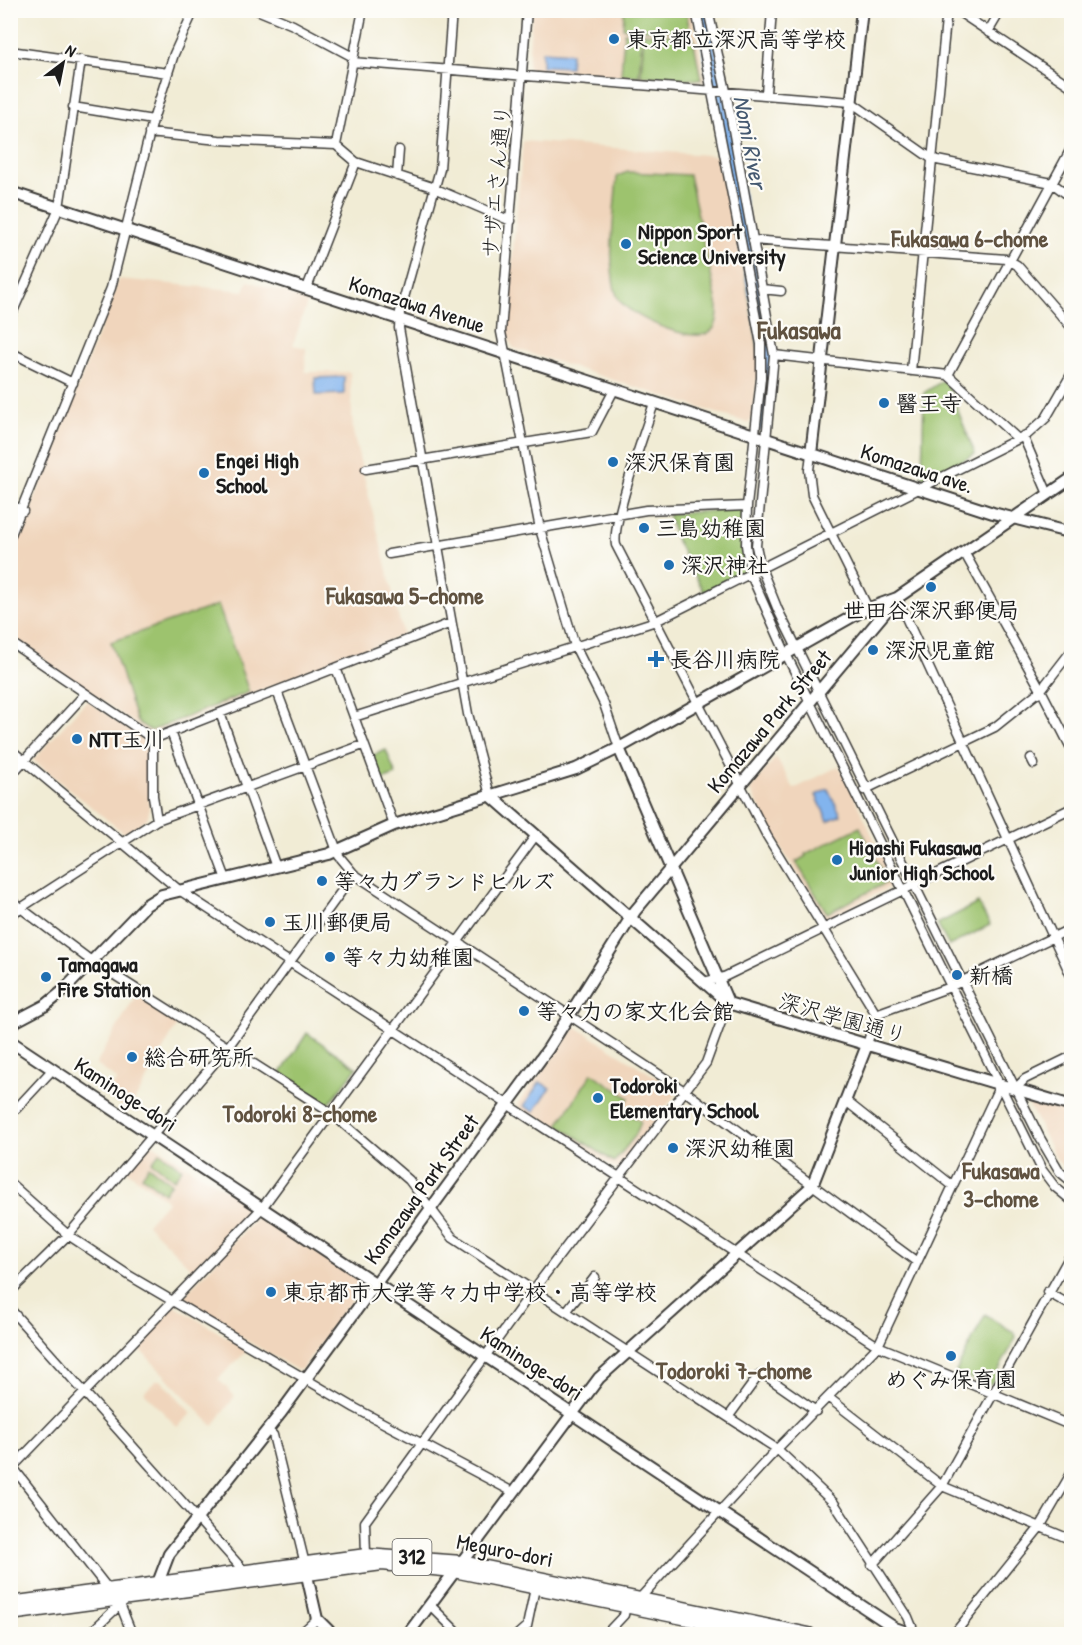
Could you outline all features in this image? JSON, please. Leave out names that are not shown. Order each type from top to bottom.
[{"type":"main road","name":"Meguro-dori","points":[[10,1603],[118,1598],[139,1587],[156,1589],[306,1570],[366,1555],[458,1566],[640,1598],[809,1635]]},
{"type":"main road","name":"Meguro-dori","points":[[10,1614],[118,1598],[245,1572],[382,1564],[458,1566],[535,1588],[761,1635]]},
{"type":"street","points":[[10,537],[23,511],[111,288],[149,133],[174,54],[194,10]]},
{"type":"street","points":[[257,10],[293,25],[353,59],[449,70],[766,93],[851,102],[932,159],[1052,183],[1071,198]]},
{"type":"street","points":[[336,145],[363,10]]},
{"type":"street","points":[[452,10],[440,169],[399,320],[462,682],[490,795]]},
{"type":"street","name":"サザエさん通り","points":[[527,10],[501,332],[540,529],[576,646],[604,704],[619,748]]},
{"type":"street","points":[[696,10],[718,91],[753,240],[774,355],[768,440],[756,546],[761,568],[797,648],[964,980],[1016,1089],[1050,1156],[1071,1182]]},
{"type":"street","points":[[708,10],[718,91],[761,344],[761,378],[756,436],[747,506],[746,545],[750,573],[786,654],[1042,1170],[1055,1187],[1071,1201]]},
{"type":"street","points":[[766,93],[772,10]]},
{"type":"street","points":[[862,10],[809,470],[812,495],[868,608]]},
{"type":"street","points":[[911,371],[947,10]]},
{"type":"street","points":[[956,10],[1071,87]]},
{"type":"street","points":[[988,32],[1001,10]]},
{"type":"street","points":[[10,51],[168,73]]},
{"type":"street","points":[[10,318],[59,208],[81,60]]},
{"type":"street","points":[[73,106],[153,120]]},
{"type":"street","points":[[149,133],[219,140],[336,145],[356,162],[511,221]]},
{"type":"street","points":[[948,375],[1071,147]]},
{"type":"street","points":[[397,176],[399,150]]},
{"type":"street","points":[[307,288],[356,162]]},
{"type":"street","name":"Komazawa Avenue","points":[[10,192],[811,454]]},
{"type":"street","points":[[753,240],[1011,261],[1071,328]]},
{"type":"street","points":[[762,289],[781,291]]},
{"type":"street","points":[[10,352],[73,383]]},
{"type":"street","points":[[774,355],[948,375],[1021,438],[1048,494]]},
{"type":"street","points":[[354,717],[656,621],[1021,438],[1041,424],[1071,374]]},
{"type":"street","points":[[366,469],[524,445],[592,432],[614,390]]},
{"type":"street","points":[[408,1635],[571,1412],[599,1378],[812,1186],[867,1045],[876,1014],[767,837],[616,545],[620,515],[654,403]]},
{"type":"street","name":"Komazawa ave.","points":[[811,454],[1011,518]]},
{"type":"street","points":[[10,1024],[55,998],[150,902],[179,890],[337,851],[394,825],[576,769],[619,748],[868,608],[897,598],[1071,478]]},
{"type":"street","points":[[10,504],[23,511]]},
{"type":"street","points":[[389,554],[646,510],[747,506]]},
{"type":"street","points":[[1011,518],[1071,533]]},
{"type":"street","points":[[964,552],[1041,690],[1071,750]]},
{"type":"street","points":[[897,598],[965,741],[1006,839],[1054,937],[1071,978]]},
{"type":"street","name":"Komazawa Park Street","points":[[156,1589],[166,1558],[305,1380],[507,1104],[570,1016],[631,918],[897,598]]},
{"type":"street","points":[[153,740],[451,623]]},
{"type":"street","points":[[10,642],[153,740]]},
{"type":"street","points":[[856,793],[995,727],[1041,690],[1071,650]]},
{"type":"street","points":[[336,668],[394,825]]},
{"type":"street","points":[[278,691],[337,851],[354,874],[686,1092],[917,1262]]},
{"type":"street","points":[[10,776],[85,694]]},
{"type":"street","points":[[220,713],[276,867]]},
{"type":"street","points":[[171,732],[226,879]]},
{"type":"street","points":[[153,740],[153,796],[157,820]]},
{"type":"street","points":[[10,915],[157,820],[363,745]]},
{"type":"street","points":[[366,1555],[365,1522],[534,1289],[686,1092],[706,1063],[728,1004],[619,748]]},
{"type":"street","points":[[10,749],[179,890],[878,1346],[1071,1426]]},
{"type":"street","name":"深沢学園通り","points":[[490,795],[728,1004],[1071,1106]]},
{"type":"street","points":[[704,982],[718,978],[824,928],[1071,808]]},
{"type":"street","points":[[132,1635],[118,1598],[11,1467],[262,1208],[536,835]]},
{"type":"street","points":[[10,1292],[68,1235],[228,1047],[354,874]]},
{"type":"street","points":[[10,900],[92,960],[331,1113],[410,1180],[453,1238],[777,1449],[834,1503],[872,1565],[908,1617],[908,1634]]},
{"type":"street","points":[[876,1014],[950,987],[1071,928]]},
{"type":"street","name":"Kaminoge-dori","points":[[10,1041],[719,1512],[908,1634]]},
{"type":"street","points":[[1016,1089],[1024,1079],[1071,1056]]},
{"type":"street","points":[[10,1110],[15,1109],[53,1069]]},
{"type":"street","points":[[640,1598],[777,1449],[878,1346],[1000,1085]]},
{"type":"street","points":[[846,1101],[953,1186]]},
{"type":"street","points":[[10,1183],[68,1235],[173,1301],[305,1380],[513,1492]]},
{"type":"street","points":[[872,1565],[942,1486],[1070,1256]]},
{"type":"street","points":[[567,1311],[576,1297],[584,1293],[595,1277]]},
{"type":"street","points":[[1048,1293],[1071,1306]]},
{"type":"street","points":[[10,1309],[245,1572]]},
{"type":"street","points":[[729,1416],[759,1375],[763,1374],[816,1411]]},
{"type":"street","points":[[829,1398],[942,1486],[1071,1540]]},
{"type":"street","points":[[267,1430],[273,1435],[317,1619],[332,1635]]},
{"type":"street","points":[[954,1635],[1040,1527],[1071,1472]]},
{"type":"street","points":[[89,1635],[118,1598],[139,1587]]},
{"type":"street","points":[[518,1635],[527,1626],[535,1588]]},
{"type":"street","points":[[430,1605],[459,1635]]},
{"type":"street","points":[[606,1635],[624,1615],[626,1606]]},
{"type":"street","points":[[300,1635],[317,1619]]},
{"type":"shaded area","name":"東京都立深沢高等学校","points":[[532,11],[692,11],[705,82],[531,71],[528,67]]},
{"type":"shaded area","name":"Nippon Sport Science University","points":[[523,141],[720,156],[758,345],[759,366],[752,420],[748,423],[513,348],[506,332]]},
{"type":"shaded area","name":"Engei High School","points":[[119,279],[244,291],[248,281],[308,300],[293,345],[306,348],[305,372],[350,372],[353,432],[403,635],[150,734],[11,638],[10,550],[29,514]]},
{"type":"shaded area","points":[[87,700],[149,744],[149,813],[147,819],[125,834],[33,760]]},
{"type":"shaded area","name":"Higashi Fukasawa Junior High School","points":[[776,757],[794,789],[839,766],[896,884],[826,919],[774,837],[750,789]]},
{"type":"shaded area","points":[[136,995],[179,1021],[129,1111],[106,1095],[117,1080],[96,1064]]},
{"type":"shaded area","name":"Todoroki Elementary School","points":[[576,1027],[678,1091],[618,1170],[519,1108],[518,1103]]},
{"type":"shaded area","points":[[1026,1100],[1071,1111],[1071,1176],[1057,1160]]},
{"type":"shaded area","points":[[151,1143],[254,1207],[195,1272],[147,1224],[168,1201],[127,1171]]},
{"type":"shaded area","name":"東京都市大学等々力中学校・高等学校","points":[[261,1213],[362,1281],[362,1286],[302,1369],[297,1370],[179,1301]]},
{"type":"shaded area","points":[[173,1305],[248,1350],[218,1379],[235,1396],[213,1426],[136,1345]]},
{"type":"shaded area","points":[[157,1380],[161,1380],[192,1413],[177,1427],[144,1392]]},
{"type":"green space","points":[[624,11],[686,11],[690,32],[623,28]]},
{"type":"green space","points":[[698,11],[704,11],[762,306],[770,355],[767,420],[761,419],[764,381]]},
{"type":"green space","points":[[624,32],[642,34],[639,76],[621,75]]},
{"type":"green space","points":[[644,33],[693,37],[701,80],[641,76]]},
{"type":"green space","points":[[628,172],[689,175],[718,307],[716,324],[710,332],[689,335],[660,326],[632,311],[622,304],[617,296],[612,270],[613,220],[617,176]]},
{"type":"green space","points":[[942,381],[947,383],[975,454],[925,480],[922,475],[924,393]]},
{"type":"green space","points":[[742,509],[744,511],[744,572],[705,594],[675,538],[668,514]]},
{"type":"green space","points":[[218,605],[249,692],[151,731],[137,722],[111,642]]},
{"type":"green space","points":[[386,750],[396,775],[379,781],[371,756]]},
{"type":"green space","points":[[860,827],[888,882],[827,913],[796,862],[806,856],[805,854]]},
{"type":"green space","points":[[978,903],[990,925],[949,946],[937,924]]},
{"type":"green space","points":[[307,1033],[357,1068],[328,1105],[281,1073]]},
{"type":"green space","points":[[592,1073],[629,1098],[624,1105],[628,1113],[641,1122],[635,1136],[614,1162],[558,1125]]},
{"type":"green space","points":[[160,1152],[182,1169],[174,1179],[152,1162]]},
{"type":"green space","points":[[149,1166],[171,1183],[164,1193],[142,1176]]},
{"type":"green space","points":[[985,1315],[1015,1333],[1016,1338],[991,1384],[985,1385],[956,1372]]},
{"type":"water","points":[[542,51],[571,53],[570,67],[542,66]]},
{"type":"water","points":[[344,377],[344,394],[316,395],[315,378]]},
{"type":"water","points":[[828,789],[841,815],[828,821],[816,795]]},
{"type":"water","points":[[540,1082],[550,1088],[534,1112],[524,1106]]},
{"type":"waterway","name":"Nomi River","points":[[702,10],[766,347],[768,383],[763,424]]},
{"type":"place","name":"東京都立深沢高等学校","points":[[614,39]]},
{"type":"place","name":"Nippon Sport Science University","points":[[626,244]]},
{"type":"place","name":"醫王寺","points":[[884,403]]},
{"type":"place","name":"深沢保育園","points":[[613,462]]},
{"type":"place","name":"Engei High School","points":[[204,473]]},
{"type":"place","name":"三島幼稚園","points":[[644,528]]},
{"type":"place","name":"深沢神社","points":[[669,565]]},
{"type":"place","name":"世田谷深沢郵便局","points":[[931,587]]},
{"type":"place","name":"深沢児童館","points":[[873,650]]},
{"type":"place","name":"長谷川病院","points":[[656,659]]},
{"type":"place","name":"NTT玉川","points":[[77,739]]},
{"type":"place","name":"Higashi Fukasawa Junior High School","points":[[837,860]]},
{"type":"place","name":"等々力グランドヒルズ","points":[[322,881]]},
{"type":"place","name":"玉川郵便局","points":[[270,922]]},
{"type":"place","name":"等々力幼稚園","points":[[330,957]]},
{"type":"place","name":"新橋","points":[[957,975]]},
{"type":"place","name":"Tamagawa Fire Station","points":[[46,977]]},
{"type":"place","name":"等々力の家文化会館","points":[[524,1011]]},
{"type":"place","name":"総合研究所","points":[[132,1057]]},
{"type":"place","name":"Todoroki Elementary School","points":[[598,1098]]},
{"type":"place","name":"深沢幼稚園","points":[[673,1148]]},
{"type":"place","name":"東京都市大学等々力中学校・高等学校","points":[[271,1292]]},
{"type":"place","name":"めぐみ保育園","points":[[951,1356]]},
{"type":"district","name":"Fukasawa 6-chome","points":[[970,239]]},
{"type":"district","name":"Fukasawa","points":[[799,330]]},
{"type":"district","name":"Fukasawa 5-chome","points":[[405,596]]},
{"type":"district","name":"Todoroki 8-chome","points":[[300,1114]]},
{"type":"district","name":"Fukasawa 3-chome","points":[[1001,1185]]},
{"type":"district","name":"Todoroki 7-chome","points":[[734,1371]]}]
